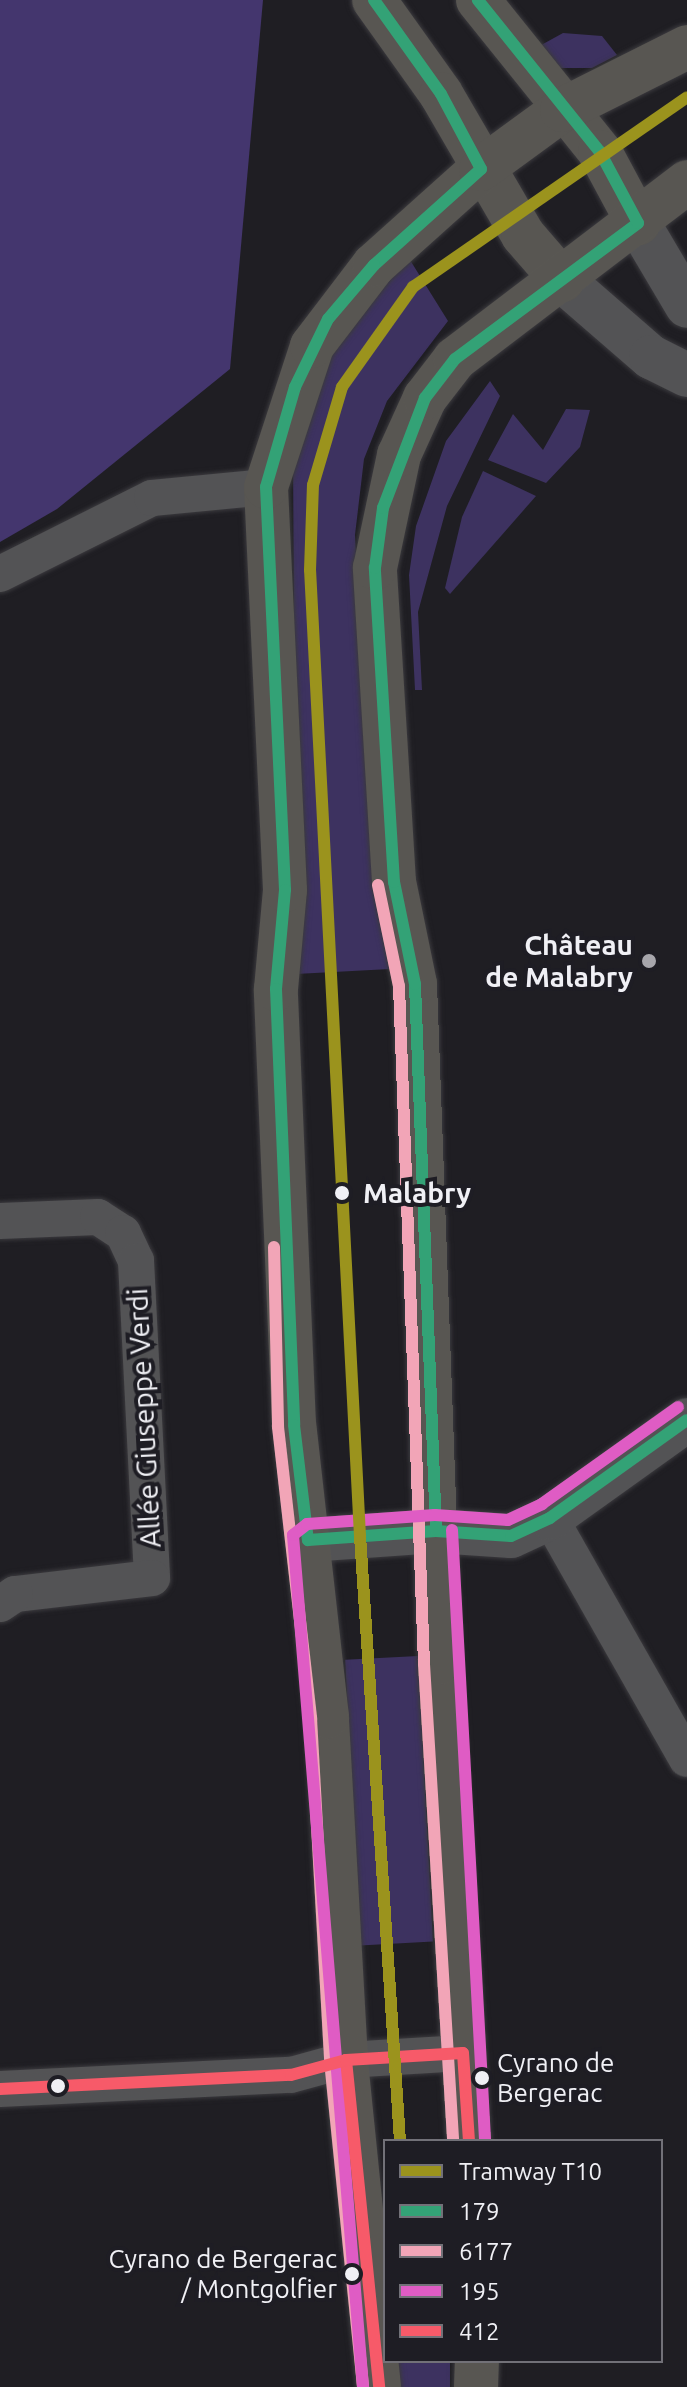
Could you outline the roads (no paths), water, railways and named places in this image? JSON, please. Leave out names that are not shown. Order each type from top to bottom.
[{"type":"main road","points":[[374,0],[441,94],[481,169],[562,280],[651,357],[687,375]]},
{"type":"main road","points":[[478,0],[613,172],[679,296]]},
{"type":"main road","points":[[379,2387],[346,2060],[327,1717],[294,1425],[276,989],[285,890],[266,487],[312,346],[351,290],[481,169],[562,110],[687,47]]},
{"type":"main road","points":[[469,2139],[436,1531],[415,984],[394,882],[375,568],[383,508],[425,398],[478,339],[638,223],[687,182]]},
{"type":"main road","points":[[308,1540],[436,1531],[511,1536],[550,1518],[687,1420]]},
{"type":"main road","points":[[476,2387],[477,2363]]},
{"type":"street","points":[[0,574],[152,498],[266,487]]},
{"type":"street","name":"Allée Giuseppe Verdi","points":[[0,1221],[98,1217],[123,1233],[136,1261],[152,1578],[15,1594],[0,1604]]},
{"type":"street","points":[[550,1518],[687,1759]]},
{"type":"street","points":[[0,2089],[291,2075],[346,2060],[463,2053]]},
{"type":"tram line","name":"T10","points":[[400,2139],[360,1536],[310,570],[313,485],[342,387],[413,287],[687,97]]},
{"type":"place","name":"Château de Malabry","points":[[649,961]]},
{"type":"place","name":"Malabry","points":[[342,1193]]},
{"type":"place","name":"Cyrano de Bergerac","points":[[482,2078]]},
{"type":"place","name":"Cyrano de Bergerac / Montgolfier","points":[[352,2274]]}]
